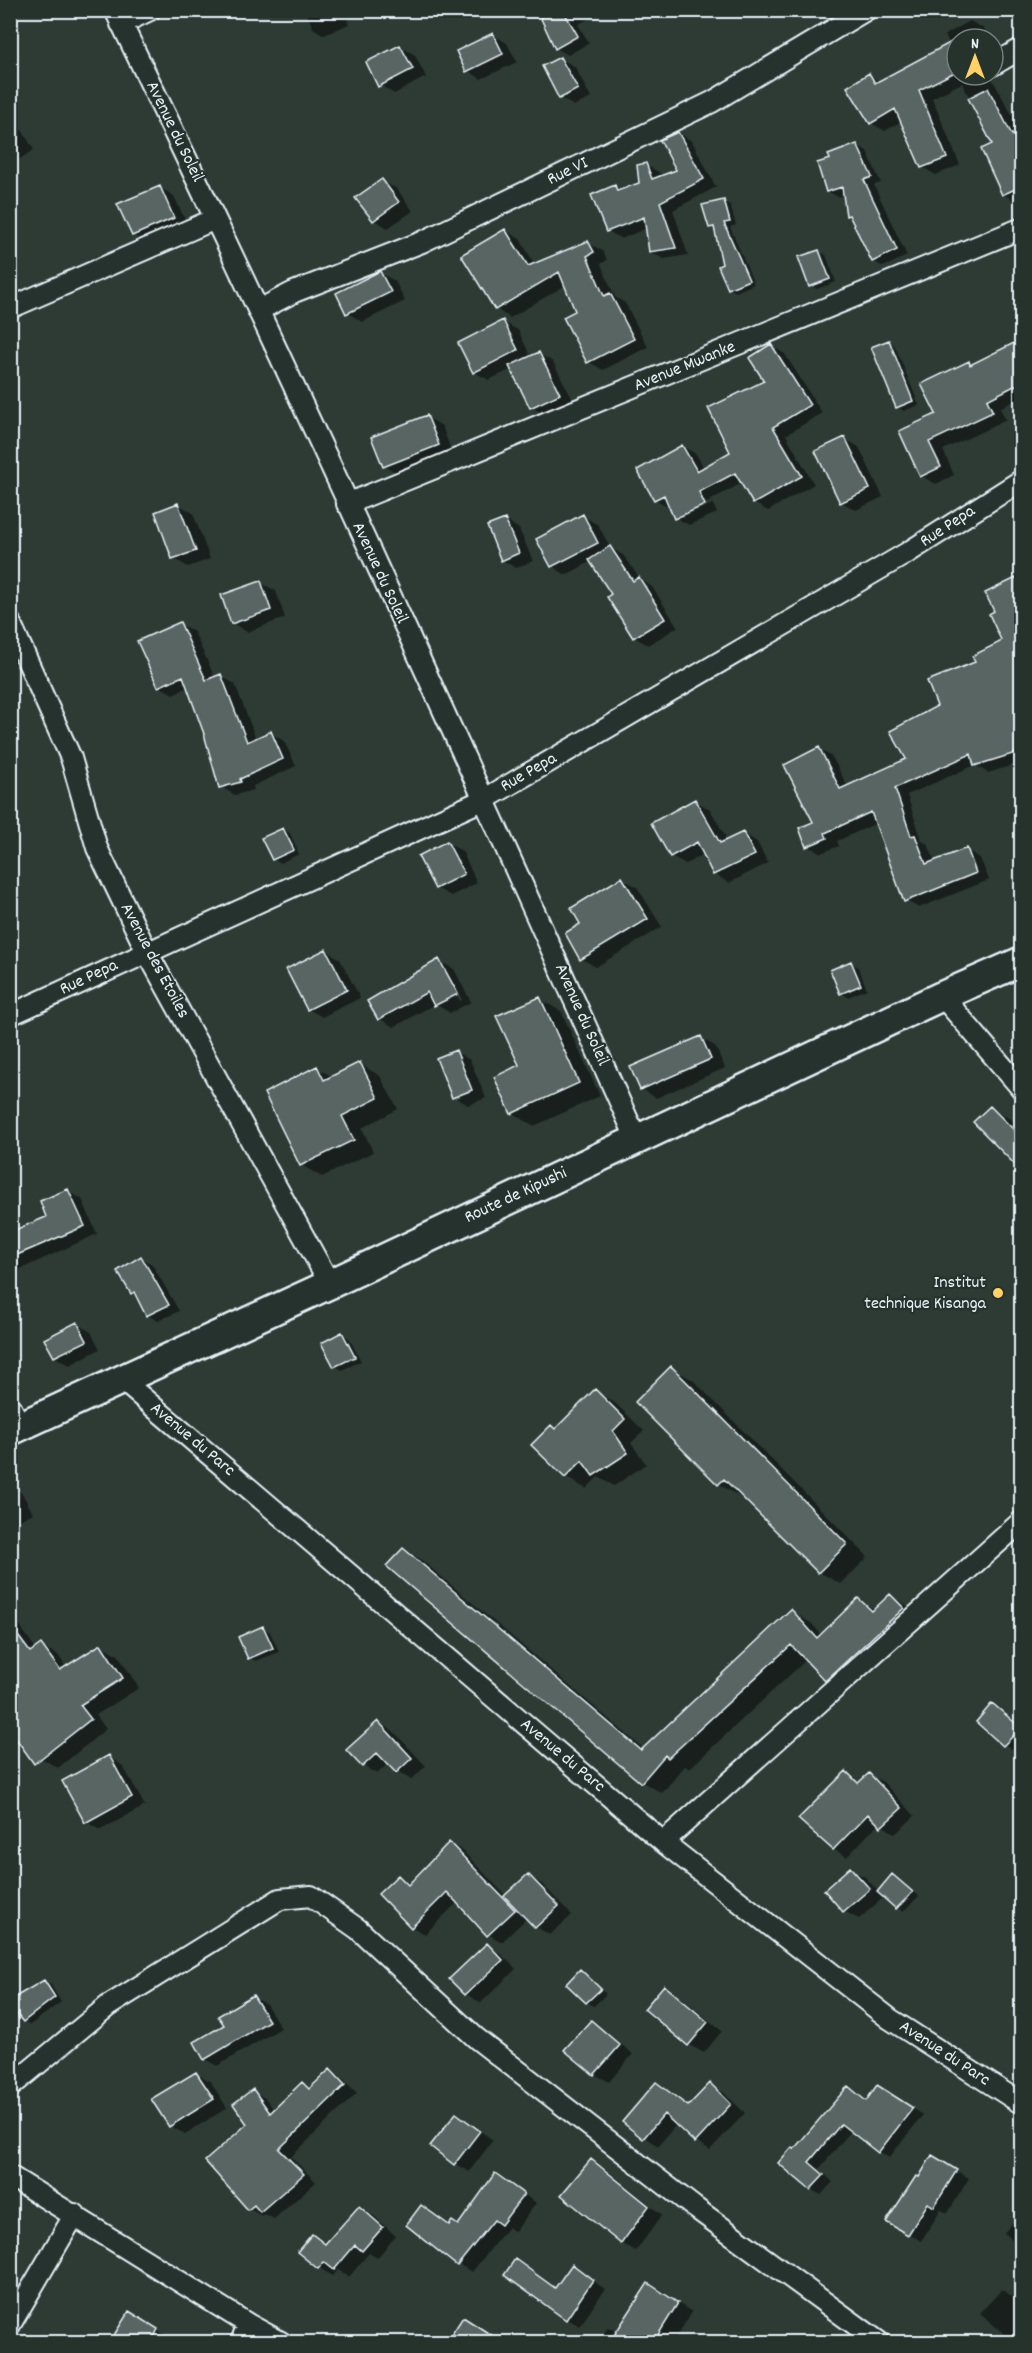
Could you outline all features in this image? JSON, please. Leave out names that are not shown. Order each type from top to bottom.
[{"type":"main road","name":"Route de Kipushi","points":[[14,1421],[122,1380],[636,1138],[1022,961]]},
{"type":"street","points":[[118,17],[150,10]]},
{"type":"street","name":"Rue VI","points":[[259,310],[294,292],[422,242],[712,102],[866,10]]},
{"type":"street","name":"Avenue du Soleil","points":[[118,17],[259,310],[485,799],[636,1138]]},
{"type":"street","points":[[1005,58],[1022,48]]},
{"type":"street","points":[[10,308],[215,219]]},
{"type":"street","name":"Avenue Mwanke","points":[[347,504],[1022,228]]},
{"type":"street","name":"Rue Pepa","points":[[10,1015],[485,799],[907,553],[1022,480]]},
{"type":"street","name":"Avenue des Etoiles","points":[[10,622],[71,758],[97,848],[147,952],[330,1284]]},
{"type":"street","points":[[942,996],[1022,1089]]},
{"type":"street","name":"Avenue du Parc","points":[[122,1380],[663,1842],[890,2019],[1022,2104]]},
{"type":"street","points":[[663,1842],[1022,1521]]},
{"type":"street","points":[[10,2087],[108,2006],[280,1899],[311,1896],[357,1929],[476,2038],[694,2207],[879,2343]]},
{"type":"street","points":[[10,2176],[75,2214],[244,2333],[281,2343]]},
{"type":"street","points":[[10,2325],[75,2214]]},
{"type":"building","points":[[537,10],[563,10],[578,36],[555,49]]},
{"type":"building","points":[[493,33],[503,54],[466,72],[456,51]]},
{"type":"building","points":[[400,45],[413,69],[378,87],[366,62]]},
{"type":"building","points":[[945,45],[945,77],[919,90],[947,158],[921,168],[895,109],[870,124],[847,87],[869,73],[875,83]]},
{"type":"building","points":[[560,57],[578,89],[559,99],[542,66]]},
{"type":"building","points":[[988,88],[1012,135],[1022,130],[1022,186],[1002,195],[981,149],[992,144],[968,98]]},
{"type":"building","points":[[678,132],[704,179],[660,202],[676,248],[649,252],[644,217],[606,232],[591,195],[615,185],[617,191],[639,183],[637,165],[646,163],[652,179],[676,170],[660,140]]},
{"type":"building","points":[[857,144],[872,177],[864,180],[897,250],[872,262],[849,215],[846,216],[842,187],[826,192],[817,163],[830,159],[828,155]]},
{"type":"building","points":[[382,179],[399,202],[373,221],[355,198]]},
{"type":"building","points":[[160,186],[174,218],[132,236],[117,204]]},
{"type":"building","points":[[724,200],[730,222],[724,223],[749,280],[728,289],[718,266],[722,264],[714,227],[709,228],[702,205]]},
{"type":"building","points":[[505,229],[528,266],[588,241],[594,252],[587,256],[604,296],[610,293],[634,339],[587,363],[563,317],[575,311],[559,272],[495,310],[461,255]]},
{"type":"building","points":[[819,250],[830,279],[809,287],[798,257]]},
{"type":"building","points":[[380,271],[391,292],[346,314],[336,293]]},
{"type":"building","points":[[503,320],[518,350],[473,373],[458,343]]},
{"type":"building","points":[[1022,339],[1022,382],[987,400],[993,412],[929,442],[941,467],[920,477],[899,431],[936,414],[921,384],[969,361],[970,365]]},
{"type":"building","points":[[889,340],[913,401],[896,408],[871,347]]},
{"type":"building","points":[[771,344],[810,405],[773,427],[802,476],[753,504],[735,473],[699,492],[705,505],[674,519],[664,495],[654,500],[637,470],[682,445],[697,471],[730,452],[708,408],[764,381],[749,358]]},
{"type":"building","points":[[539,352],[560,394],[530,408],[509,366]]},
{"type":"building","points":[[427,415],[439,445],[383,467],[371,437]]},
{"type":"building","points":[[845,437],[870,489],[840,503],[815,451]]},
{"type":"building","points":[[178,503],[196,551],[172,559],[155,512]]},
{"type":"building","points":[[583,514],[598,543],[551,567],[536,539]]},
{"type":"building","points":[[505,519],[519,553],[501,561],[487,526]]},
{"type":"building","points":[[610,546],[633,581],[639,577],[665,619],[633,638],[607,597],[611,594],[589,560]]},
{"type":"building","points":[[1022,575],[1022,751],[974,766],[971,754],[895,788],[911,836],[915,835],[926,864],[967,848],[976,873],[904,902],[871,812],[825,833],[827,838],[806,847],[799,828],[813,822],[784,765],[819,747],[840,789],[906,759],[890,731],[937,706],[927,681],[975,662],[972,656],[1000,642],[989,614],[994,611],[985,593]]},
{"type":"building","points":[[261,581],[271,610],[231,624],[221,595]]},
{"type":"building","points":[[180,622],[206,680],[221,674],[247,742],[271,731],[283,759],[240,779],[241,782],[219,788],[204,734],[183,676],[158,687],[137,641]]},
{"type":"building","points":[[695,799],[720,843],[743,832],[755,855],[713,875],[697,842],[670,857],[651,823]]},
{"type":"building","points":[[283,828],[294,850],[272,860],[261,838]]},
{"type":"building","points":[[447,841],[464,874],[435,889],[418,856]]},
{"type":"building","points":[[622,877],[648,919],[580,960],[565,933],[580,924],[571,908]]},
{"type":"building","points":[[326,949],[347,990],[307,1010],[286,969]]},
{"type":"building","points":[[439,959],[458,994],[434,1006],[427,992],[378,1020],[367,1001]]},
{"type":"building","points":[[851,961],[861,985],[840,994],[830,970]]},
{"type":"building","points":[[540,997],[579,1083],[511,1114],[494,1077],[519,1065],[496,1016]]},
{"type":"building","points":[[701,1036],[711,1059],[640,1090],[630,1067]]},
{"type":"building","points":[[456,1050],[472,1090],[452,1098],[436,1058]]},
{"type":"building","points":[[360,1062],[378,1098],[342,1116],[354,1140],[300,1166],[264,1093],[317,1066],[324,1080]]},
{"type":"building","points":[[990,1106],[1022,1138],[1022,1172],[973,1122]]},
{"type":"building","points":[[68,1189],[85,1226],[10,1258],[10,1232],[46,1217],[40,1201]]},
{"type":"building","points":[[141,1256],[169,1305],[146,1316],[134,1292],[131,1294],[117,1271]]},
{"type":"building","points":[[77,1322],[87,1341],[54,1357],[44,1339]]},
{"type":"building","points":[[342,1332],[355,1357],[334,1367],[321,1343]]},
{"type":"building","points":[[671,1366],[847,1544],[818,1573],[724,1479],[718,1485],[635,1402]]},
{"type":"building","points":[[595,1389],[625,1419],[613,1431],[628,1453],[593,1476],[582,1461],[565,1478],[531,1445],[551,1425],[555,1429]]},
{"type":"building","points":[[403,1548],[641,1750],[791,1609],[817,1638],[858,1598],[872,1611],[890,1594],[904,1608],[825,1681],[791,1645],[668,1758],[665,1755],[641,1783],[386,1566]]},
{"type":"building","points":[[10,1625],[30,1652],[41,1644],[60,1670],[101,1644],[123,1678],[80,1705],[91,1719],[34,1764],[10,1730]]},
{"type":"building","points":[[263,1626],[273,1648],[248,1659],[238,1637]]},
{"type":"building","points":[[992,1703],[1021,1728],[1003,1746],[976,1722]]},
{"type":"building","points":[[378,1721],[412,1758],[396,1773],[377,1753],[362,1767],[346,1750]]},
{"type":"building","points":[[109,1755],[132,1797],[85,1823],[62,1781]]},
{"type":"building","points":[[846,1771],[858,1783],[869,1773],[902,1808],[881,1827],[868,1814],[833,1850],[798,1819]]},
{"type":"building","points":[[449,1842],[515,1910],[487,1936],[447,1892],[411,1928],[378,1894],[398,1875],[408,1885]]},
{"type":"building","points":[[850,1867],[870,1889],[843,1912],[824,1890]]},
{"type":"building","points":[[528,1874],[559,1906],[535,1928],[504,1896]]},
{"type":"building","points":[[892,1874],[913,1892],[896,1909],[877,1892]]},
{"type":"building","points":[[487,1943],[503,1960],[465,1995],[449,1979]]},
{"type":"building","points":[[580,1969],[601,1989],[586,2003],[566,1984]]},
{"type":"building","points":[[44,1980],[55,1997],[23,2022],[10,2006],[10,2000]]},
{"type":"building","points":[[664,1985],[708,2022],[688,2046],[644,2009]]},
{"type":"building","points":[[253,1995],[269,2021],[204,2060],[194,2042],[224,2025],[218,2016]]},
{"type":"building","points":[[591,2020],[620,2045],[594,2075],[564,2050]]},
{"type":"building","points":[[330,2069],[345,2085],[279,2149],[304,2174],[260,2212],[254,2205],[248,2210],[205,2161],[247,2124],[233,2104],[253,2089],[270,2113],[302,2082],[309,2089]]},
{"type":"building","points":[[196,2072],[214,2099],[169,2127],[151,2099]]},
{"type":"building","points":[[656,2082],[688,2106],[710,2083],[731,2104],[695,2143],[664,2114],[643,2139],[622,2122]]},
{"type":"building","points":[[877,2085],[913,2108],[878,2153],[841,2124],[809,2162],[824,2175],[810,2190],[778,2163],[792,2147],[794,2149],[848,2086],[866,2101]]},
{"type":"building","points":[[456,2113],[480,2131],[454,2165],[430,2146]]},
{"type":"building","points":[[932,2155],[957,2170],[934,2207],[928,2203],[908,2235],[886,2222]]},
{"type":"building","points":[[591,2159],[649,2206],[621,2244],[561,2195]]},
{"type":"building","points":[[495,2173],[524,2194],[501,2225],[494,2220],[457,2266],[406,2225],[421,2205],[449,2225],[452,2221],[458,2225]]},
{"type":"building","points":[[359,2206],[383,2227],[362,2251],[355,2245],[334,2270],[324,2262],[318,2269],[297,2252],[312,2234],[325,2244]]},
{"type":"building","points":[[515,2259],[555,2288],[572,2264],[593,2280],[566,2320],[504,2275]]},
{"type":"building","points":[[648,2283],[678,2303],[653,2343],[609,2343]]},
{"type":"building","points":[[129,2311],[158,2329],[151,2343],[109,2343]]},
{"type":"building","points":[[463,2317],[504,2343],[446,2343]]},
{"type":"place","name":"Institut technique Kisanga","points":[[998,1293]]}]
